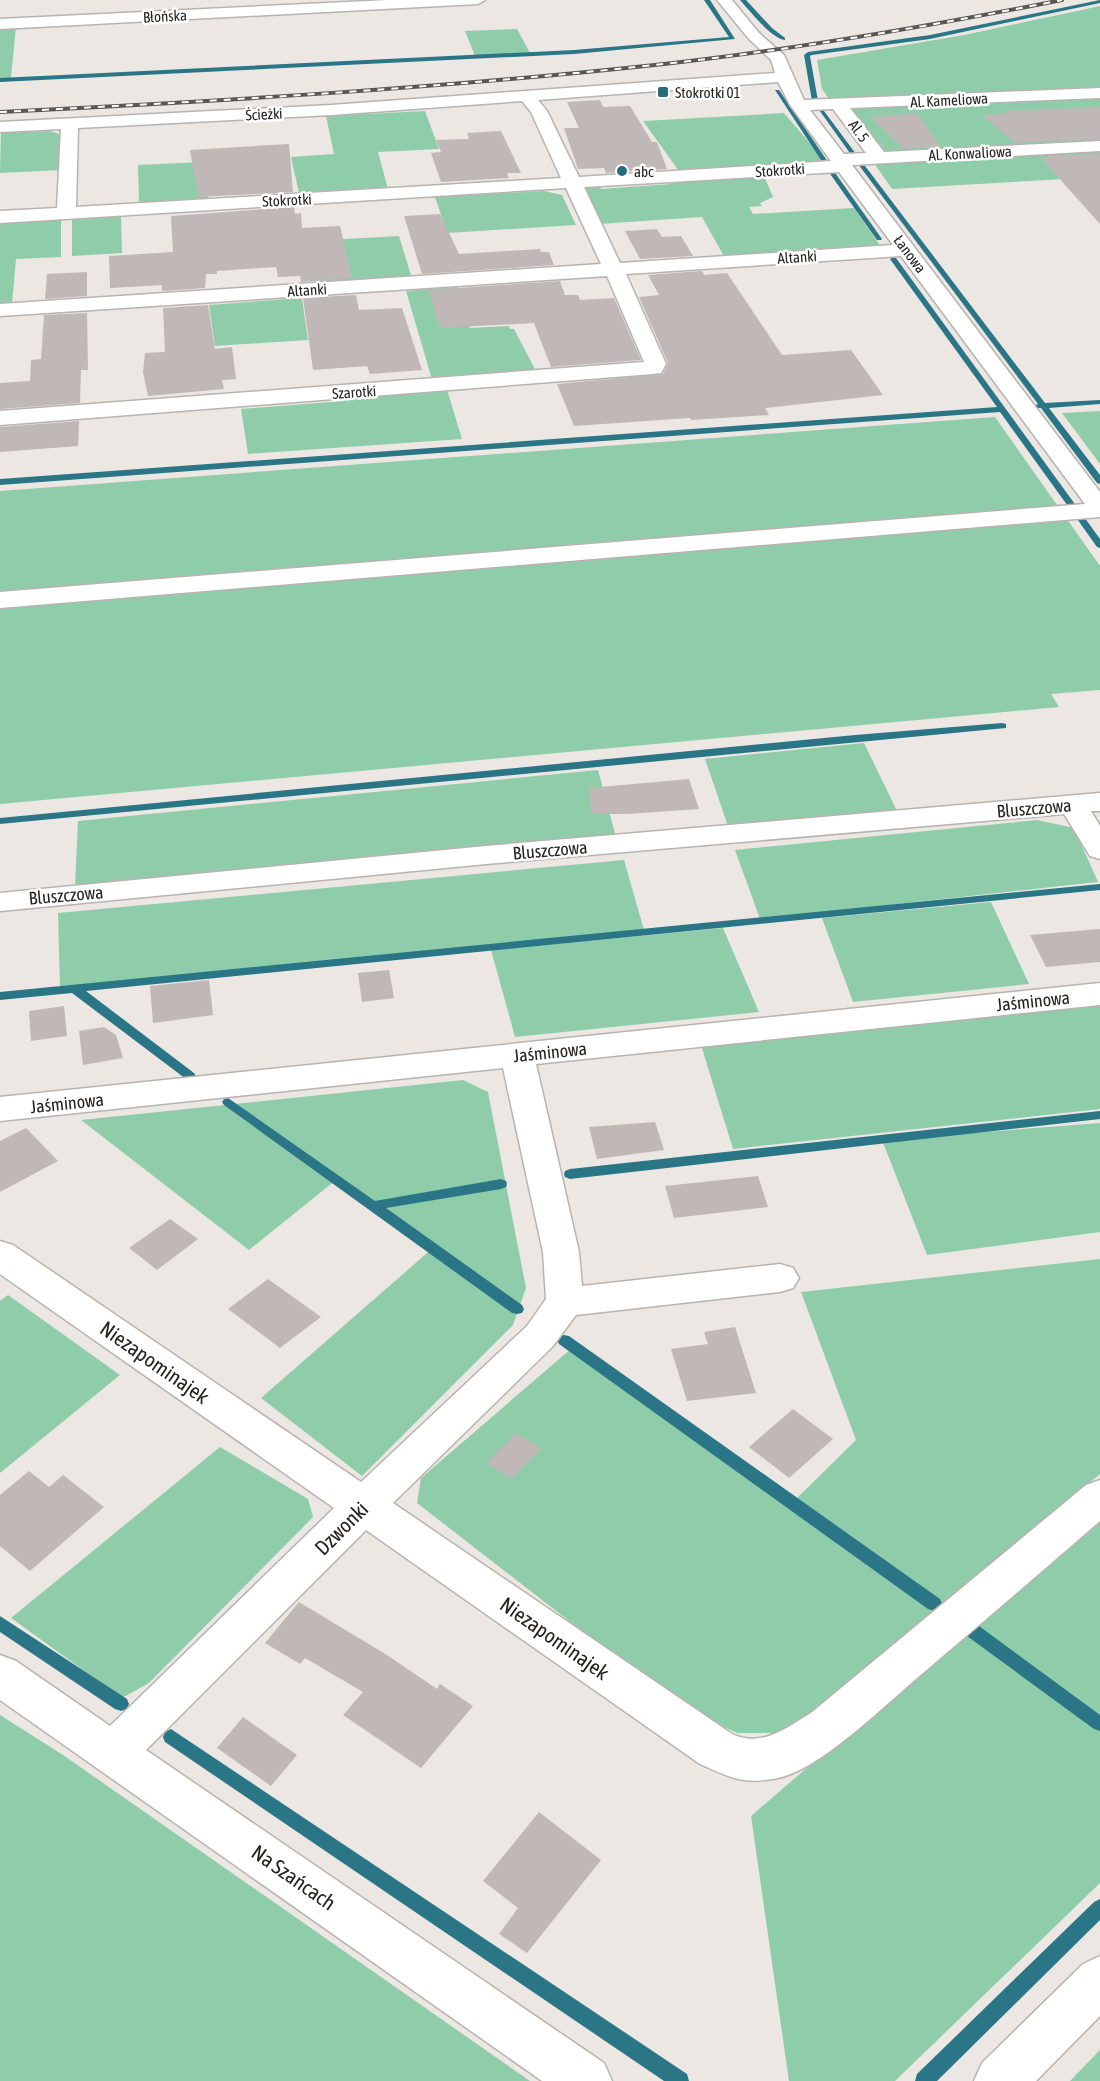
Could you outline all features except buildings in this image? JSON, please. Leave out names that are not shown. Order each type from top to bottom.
[{"type":"street","name":"Błońska","points":[[0,24],[68,16],[478,0]]},
{"type":"street","name":"Łanowa","points":[[724,0],[754,36],[778,58],[784,77],[798,105],[1100,509]]},
{"type":"street","name":"Ścieżki","points":[[0,127],[527,98],[784,77]]},
{"type":"street","name":"Al. Kameliowa","points":[[798,105],[1100,93]]},
{"type":"street","points":[[527,98],[539,111],[614,270]]},
{"type":"street","name":"Al. 5","points":[[839,105],[879,158]]},
{"type":"street","points":[[66,213],[70,124]]},
{"type":"street","name":"Al. Konwaliowa","points":[[841,163],[879,158],[1100,146]]},
{"type":"street","name":"Stokrotki","points":[[0,217],[573,183],[841,163]]},
{"type":"street","name":"Altanki","points":[[0,310],[907,250]]},
{"type":"street","name":"Szarotki","points":[[0,418],[653,368],[655,364],[614,270]]},
{"type":"street","points":[[0,600],[1100,509]]},
{"type":"street","points":[[1087,804],[1100,850]]},
{"type":"street","name":"Bluszczowa","points":[[0,902],[474,856],[1087,804]]},
{"type":"street","name":"Jaśminowa","points":[[0,1110],[1100,994]]},
{"type":"street","points":[[517,1055],[561,1252],[565,1302],[780,1278]]},
{"type":"street","name":"Niezapominajek","points":[[0,1255],[716,1749],[742,1761],[779,1757],[827,1727],[1100,1497]]},
{"type":"street","name":"Dzwonki","points":[[114,1752],[363,1506],[540,1336],[565,1302]]},
{"type":"street","name":"Na Szańcach","points":[[0,1675],[586,2081]]},
{"type":"street","points":[[1000,2081],[1100,1981]]},
{"type":"green space","points":[[1100,6],[1100,177],[892,189],[822,89],[817,60],[964,35]]},
{"type":"green space","points":[[16,26],[11,78],[0,79],[0,27]]},
{"type":"green space","points":[[517,29],[530,53],[475,56],[465,31]]},
{"type":"green space","points":[[425,111],[439,149],[378,152],[388,189],[299,193],[291,157],[334,154],[326,116]]},
{"type":"green space","points":[[784,113],[826,162],[679,171],[643,121]]},
{"type":"green space","points":[[50,131],[62,135],[61,170],[0,173],[1,133]]},
{"type":"green space","points":[[203,162],[208,199],[139,202],[138,165]]},
{"type":"green space","points":[[763,174],[773,197],[760,203],[762,206],[749,207],[753,214],[854,208],[881,247],[725,258],[702,217],[599,224],[585,189],[599,184],[601,189],[671,184],[670,180]]},
{"type":"green space","points":[[544,191],[562,195],[576,225],[447,233],[435,197]]},
{"type":"green space","points":[[121,215],[122,253],[72,256],[72,218]]},
{"type":"green space","points":[[61,219],[61,257],[16,259],[12,304],[0,305],[0,223]]},
{"type":"green space","points":[[399,236],[412,279],[317,285],[308,241]]},
{"type":"green space","points":[[457,287],[470,328],[509,326],[510,329],[514,329],[538,375],[433,383],[406,291]]},
{"type":"green space","points":[[302,298],[308,340],[215,346],[209,305]]},
{"type":"green space","points":[[444,388],[448,393],[462,439],[248,454],[241,409],[344,401],[343,396]]},
{"type":"green space","points":[[1100,411],[1100,464],[1062,413]]},
{"type":"green space","points":[[995,417],[1100,566],[1100,690],[1051,694],[1059,707],[0,804],[0,491]]},
{"type":"green space","points":[[864,743],[897,811],[728,826],[705,759]]},
{"type":"green space","points":[[598,770],[616,837],[75,887],[78,821]]},
{"type":"green space","points":[[1037,820],[1074,828],[1098,882],[760,919],[735,850]]},
{"type":"green space","points":[[624,860],[644,930],[60,989],[58,913]]},
{"type":"green space","points":[[991,902],[1029,984],[853,1002],[822,918]]},
{"type":"green space","points":[[723,928],[759,1012],[515,1037],[491,950]]},
{"type":"green space","points":[[1100,1004],[1100,1109],[733,1149],[701,1045]]},
{"type":"green space","points":[[463,1080],[488,1092],[526,1288],[513,1325],[362,1476],[261,1398],[434,1247],[336,1180],[249,1250],[81,1120]]},
{"type":"green space","points":[[1100,1123],[1100,1232],[927,1255],[882,1140]]},
{"type":"green space","points":[[1100,1259],[1100,1474],[792,1733],[737,1733],[676,1704],[417,1503],[421,1478],[572,1348],[791,1504],[856,1440],[801,1292]]},
{"type":"green space","points":[[8,1295],[120,1375],[0,1473],[0,1301]]},
{"type":"green space","points":[[220,1447],[308,1499],[313,1517],[149,1683],[122,1698],[11,1618]]},
{"type":"green space","points":[[1100,1515],[1100,1883],[895,2081],[789,2081],[751,1816]]},
{"type":"green space","points":[[0,1715],[63,1755],[530,2081],[0,2081]]},
{"type":"green space","points":[[1100,2050],[1100,2081],[1070,2081]]},
{"type":"waterway","points":[[0,80],[574,52],[733,38],[707,0]]},
{"type":"waterway","points":[[743,0],[770,29],[783,39]]},
{"type":"waterway","points":[[815,101],[807,55],[810,53],[930,37],[1100,1]]},
{"type":"waterway","points":[[777,91],[825,162]]},
{"type":"waterway","points":[[819,108],[854,155]]},
{"type":"waterway","points":[[860,163],[1043,406]]},
{"type":"waterway","points":[[831,171],[879,239]]},
{"type":"waterway","points":[[894,259],[1002,409]]},
{"type":"waterway","points":[[1043,406],[1100,402]]},
{"type":"waterway","points":[[1038,406],[1043,406]]},
{"type":"waterway","points":[[1043,406],[1100,481]]},
{"type":"waterway","points":[[0,482],[1002,409]]},
{"type":"waterway","points":[[1002,409],[1073,507]]},
{"type":"waterway","points":[[1079,516],[1100,545]]},
{"type":"waterway","points":[[0,821],[855,738],[1002,726]]},
{"type":"waterway","points":[[0,996],[1100,887]]},
{"type":"waterway","points":[[75,989],[190,1076]]},
{"type":"waterway","points":[[228,1102],[373,1206]]},
{"type":"waterway","points":[[570,1174],[1100,1115]]},
{"type":"waterway","points":[[373,1206],[501,1184]]},
{"type":"waterway","points":[[373,1206],[517,1309]]},
{"type":"waterway","points":[[564,1340],[934,1604]]},
{"type":"waterway","points":[[0,1623],[121,1704]]},
{"type":"waterway","points":[[973,1631],[1100,1724]]},
{"type":"waterway","points":[[171,1737],[680,2081]]},
{"type":"waterway","points":[[924,2081],[1100,1908]]},
{"type":"railway","points":[[0,112],[333,93],[581,73],[764,51],[864,36],[1062,0]]},
{"type":"place","name":"Stokrotki 01","points":[[663,92]]},
{"type":"place","name":"abc","points":[[622,171]]}]
